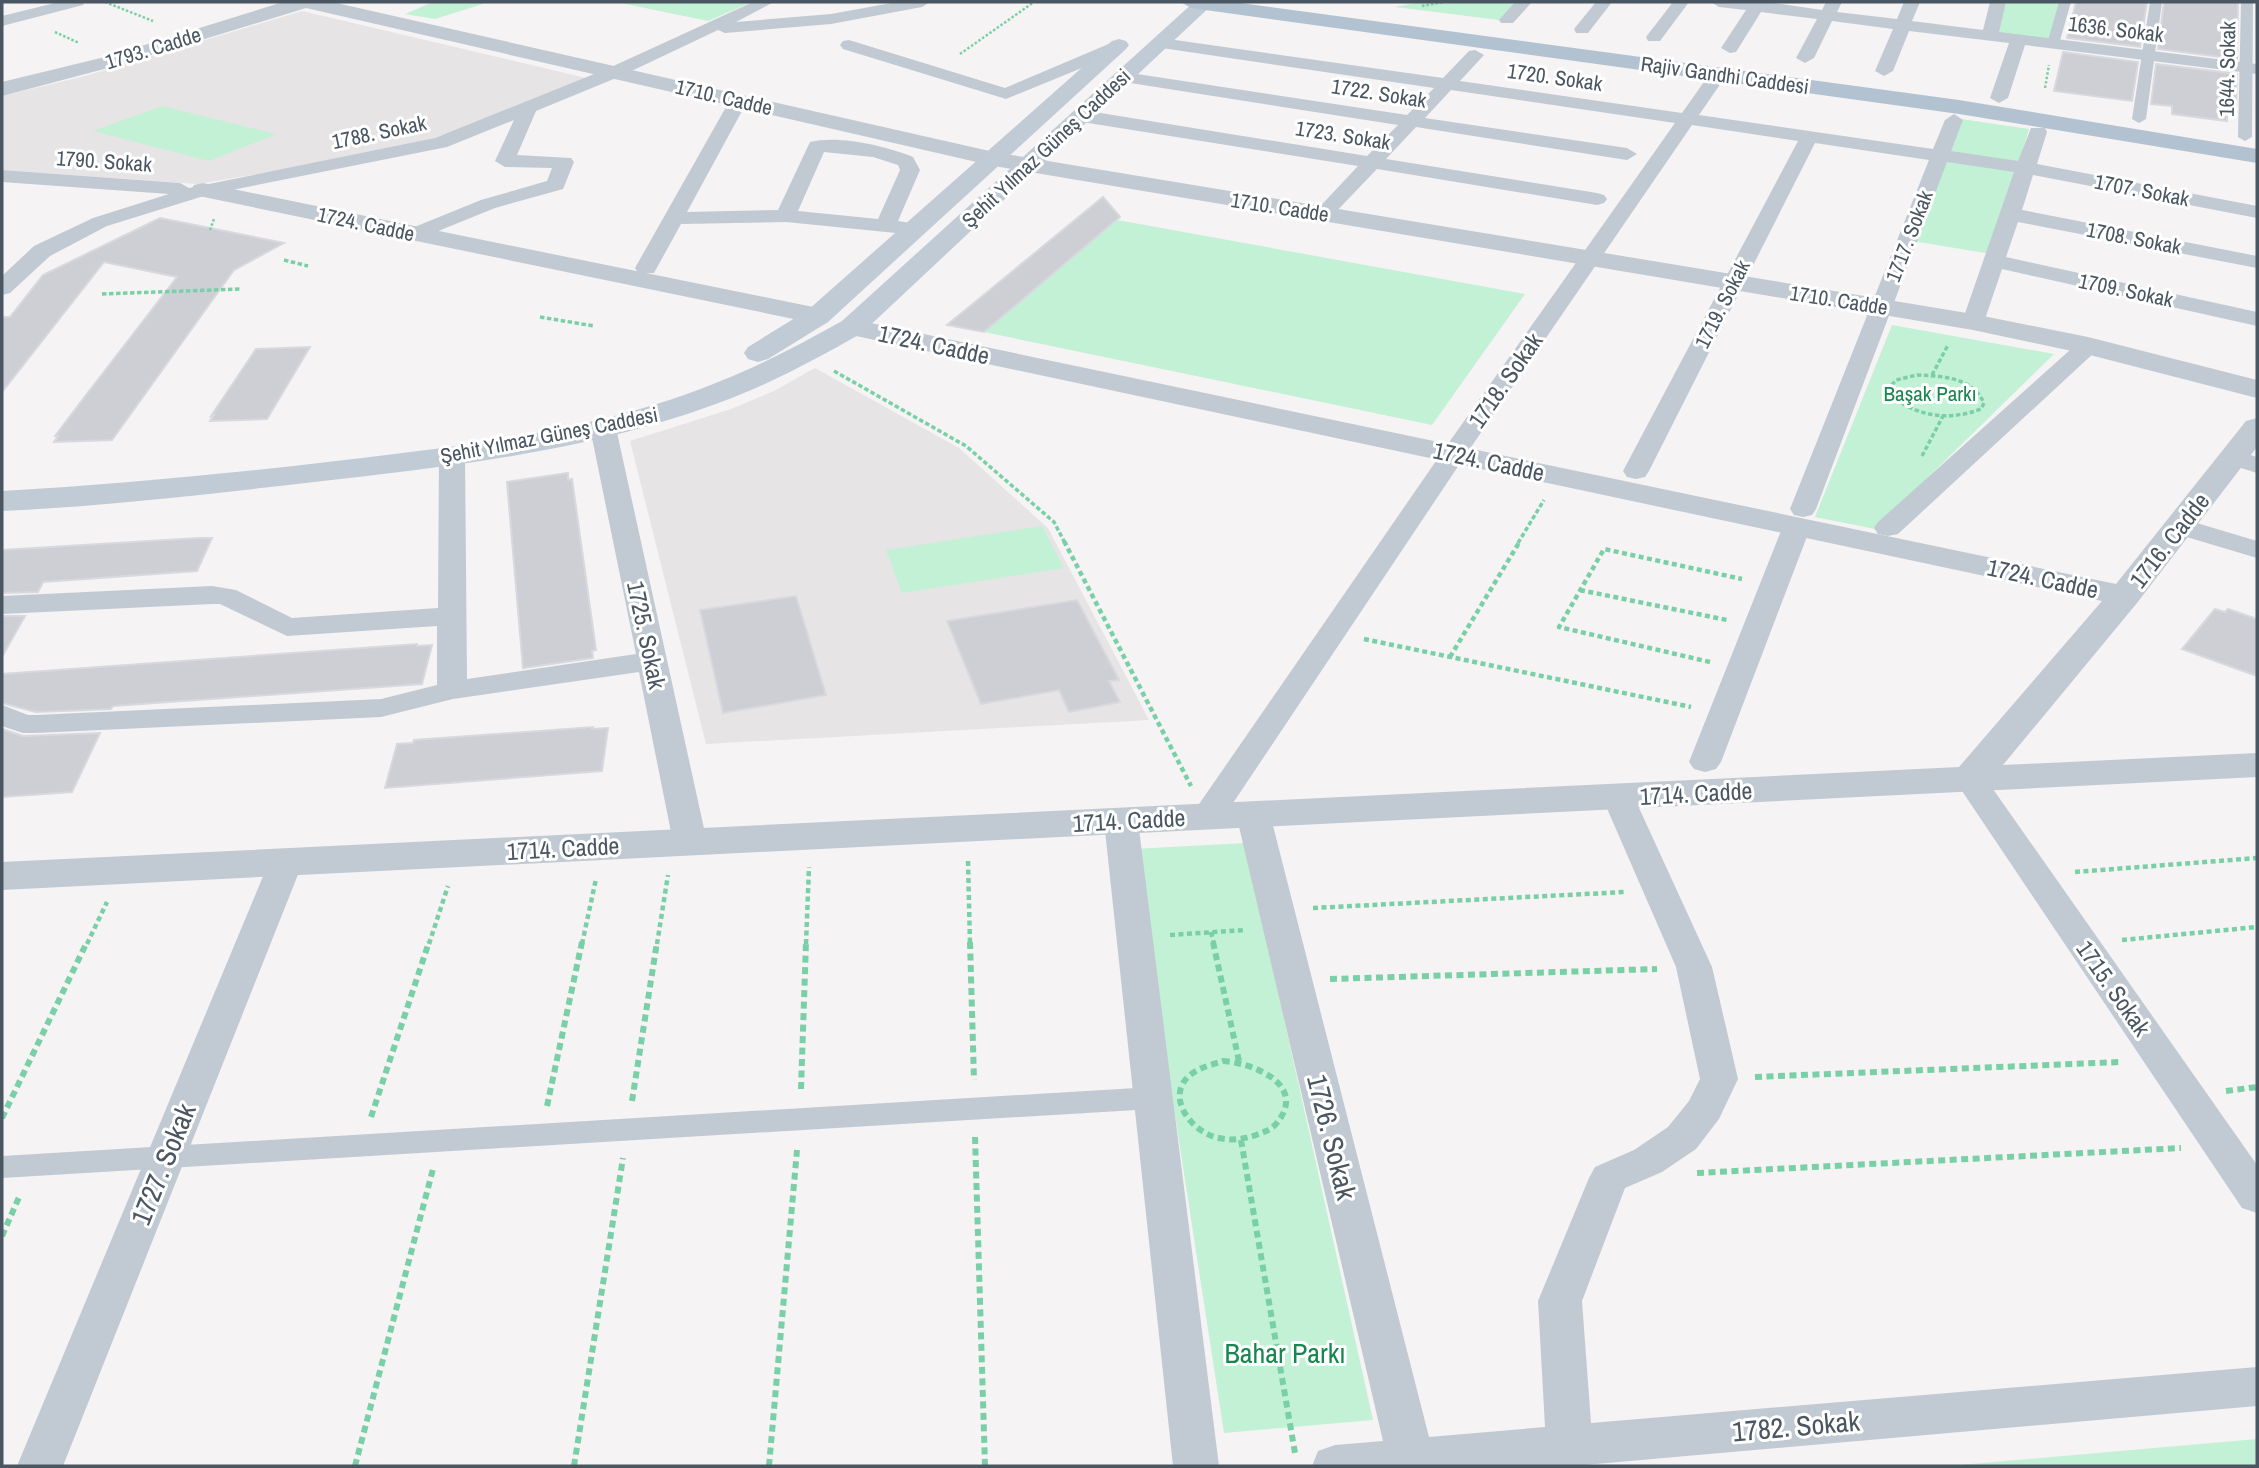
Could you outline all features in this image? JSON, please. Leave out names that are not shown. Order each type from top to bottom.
[{"type":"main road","name":"Şehit Yılmaz Güneş Caddesi","points":[[2,477],[292,452],[456,432],[556,415],[716,371],[750,357],[818,316],[1168,2]]},
{"type":"main road","name":"Şehit Yılmaz Güneş Caddesi","points":[[2,501],[269,478],[452,456],[603,428],[715,395],[800,359],[852,327],[1161,43],[1200,2]]},
{"type":"main road","name":"Rajiv Gandhi Caddesi","points":[[1200,2],[1959,107],[2257,156]]},
{"type":"main road","name":"Rajiv Gandhi Caddesi","points":[[1290,2],[1999,98],[2251,138]]},
{"type":"street","points":[[2,21],[77,2]]},
{"type":"street","name":"1793. Cadde","points":[[2,89],[116,60],[305,2]]},
{"type":"street","name":"1710. Cadde","points":[[305,2],[994,159],[1973,322],[2088,346],[2257,389]]},
{"type":"street","name":"1788. Sokak","points":[[2,288],[29,261],[58,241],[121,214],[202,190],[440,143],[615,72],[766,2]]},
{"type":"street","points":[[709,29],[819,20],[922,2]]},
{"type":"street","points":[[1507,20],[1524,2]]},
{"type":"street","points":[[1582,29],[1604,2]]},
{"type":"street","points":[[1654,37],[1681,2]]},
{"type":"street","name":"1636. Sokak","points":[[1719,2],[1831,9],[1902,25],[2252,69]]},
{"type":"street","points":[[1884,71],[1912,2]]},
{"type":"street","points":[[1990,36],[1998,2]]},
{"type":"street","points":[[2053,44],[2065,2]]},
{"type":"street","points":[[2139,119],[2156,2]]},
{"type":"street","name":"1644. Sokak","points":[[2247,2],[2252,69],[2251,138]]},
{"type":"street","points":[[1730,48],[1758,4]]},
{"type":"street","points":[[1805,58],[1831,9]]},
{"type":"street","points":[[1999,98],[2019,39]]},
{"type":"street","name":"1720. Sokak","points":[[1161,43],[2026,168]]},
{"type":"street","points":[[849,45],[1006,94],[1117,47]]},
{"type":"street","points":[[1323,214],[1475,55]]},
{"type":"street","name":"1722. Sokak","points":[[1124,77],[1628,154]]},
{"type":"street","name":"1718. Sokak","points":[[1207,817],[1454,453],[1712,83]]},
{"type":"street","points":[[646,268],[739,100]]},
{"type":"street","points":[[414,234],[488,204],[556,185],[564,162],[505,161],[528,108]]},
{"type":"street","name":"1723. Sokak","points":[[1082,116],[1597,199]]},
{"type":"street","name":"1717. Sokak","points":[[1705,762],[1954,120]]},
{"type":"street","points":[[1973,322],[2038,132]]},
{"type":"street","name":"1719. Sokak","points":[[1636,471],[1809,137]]},
{"type":"street","points":[[786,216],[817,146],[864,149],[887,152],[906,161],[910,170],[886,224]]},
{"type":"street","name":"1707. Sokak","points":[[2026,168],[2257,212]]},
{"type":"street","name":"1790. Sokak","points":[[2,176],[202,190]]},
{"type":"street","name":"1724. Cadde","points":[[202,190],[818,316]]},
{"type":"street","name":"1708. Sokak","points":[[2010,214],[2257,262]]},
{"type":"street","points":[[674,218],[786,216],[916,229]]},
{"type":"street","name":"1709. Sokak","points":[[1994,261],[2257,319]]},
{"type":"street","name":"1724. Cadde","points":[[852,327],[1559,476],[1800,517],[2125,596]]},
{"type":"street","points":[[1888,528],[2088,346]]},
{"type":"street","name":"1716. Cadde","points":[[1970,779],[2125,596],[2180,526],[2245,461],[2257,427]]},
{"type":"street","name":"1725. Sokak","points":[[603,428],[690,842]]},
{"type":"street","points":[[452,456],[452,690]]},
{"type":"street","points":[[2180,526],[2257,550]]},
{"type":"street","points":[[2,605],[212,595],[226,596],[287,627],[452,617]]},
{"type":"street","points":[[2,714],[23,723],[36,724],[381,708],[452,690],[652,661]]},
{"type":"street","name":"1714. Cadde","points":[[2,876],[2257,765]]},
{"type":"street","name":"1715. Sokak","points":[[1970,779],[2257,1197]]},
{"type":"street","points":[[1569,1446],[1560,1301],[1609,1178],[1648,1161],[1682,1138],[1706,1110],[1720,1079],[1694,967],[1618,797]]},
{"type":"street","name":"1726. Sokak","points":[[1253,814],[1411,1460]]},
{"type":"street","points":[[1121,821],[1196,1466]]},
{"type":"street","name":"1727. Sokak","points":[[40,1466],[286,862]]},
{"type":"street","points":[[2,1167],[1153,1098]]},
{"type":"street","name":"1782. Sokak","points":[[1335,1466],[2257,1387]]},
{"type":"path","points":[[105,2],[192,37]]},
{"type":"path","points":[[935,72],[1034,2]]},
{"type":"path","points":[[20,16],[116,60]]},
{"type":"path","points":[[285,260],[308,265]]},
{"type":"path","points":[[103,294],[242,289]]},
{"type":"path","points":[[540,317],[594,326]]},
{"type":"path","points":[[800,359],[844,376],[966,446],[1054,522],[1207,817]]},
{"type":"path","points":[[1932,375],[1962,382],[1982,396],[1984,403],[1981,409],[1959,416],[1935,415],[1911,409],[1899,402],[1890,392],[1891,386],[1905,377],[1932,375]]},
{"type":"path","points":[[1450,657],[1559,476]]},
{"type":"path","points":[[1741,669],[1559,627],[1604,549],[1773,586]]},
{"type":"path","points":[[1580,590],[1758,626]]},
{"type":"path","points":[[1332,632],[1724,713]]},
{"type":"path","points":[[967,828],[985,1466]]},
{"type":"path","points":[[541,1134],[603,846]]},
{"type":"path","points":[[362,1145],[459,853]]},
{"type":"path","points":[[2035,874],[2257,858]]},
{"type":"path","points":[[2,1118],[123,870]]},
{"type":"path","points":[[1135,937],[1211,932],[1279,918],[1660,890]]},
{"type":"path","points":[[2083,944],[2257,928]]},
{"type":"path","points":[[1211,932],[1239,1061]]},
{"type":"path","points":[[1294,980],[1694,967]]},
{"type":"path","points":[[1720,1079],[2163,1060]]},
{"type":"path","points":[[1223,1061],[1239,1061],[1254,1065],[1278,1083],[1284,1094],[1280,1118],[1271,1129],[1241,1140],[1224,1140],[1206,1135],[1192,1127],[1182,1116],[1178,1103],[1184,1080],[1194,1070],[1223,1061]]},
{"type":"path","points":[[355,1466],[440,1140]]},
{"type":"path","points":[[1241,1140],[1297,1466]]},
{"type":"path","points":[[1692,1174],[2222,1146]]},
{"type":"path","points":[[2,1236],[34,1165]]},
{"type":"shaded area","points":[[302,11],[586,78],[530,103],[426,141],[341,160],[198,184],[2,170],[2,96],[85,76]]},
{"type":"shaded area","points":[[815,368],[959,448],[1048,528],[1149,720],[706,744],[630,441],[731,409],[774,391]]},
{"type":"green space","points":[[433,2],[489,2],[435,19],[405,14]]},
{"type":"green space","points":[[616,2],[752,2],[708,21]]},
{"type":"green space","points":[[1420,2],[1517,2],[1499,20],[1395,7]]},
{"type":"green space","points":[[2004,2],[2061,2],[2048,41],[1996,35]]},
{"type":"green space","points":[[162,106],[277,134],[209,161],[93,131]]},
{"type":"green space","points":[[1961,119],[2029,129],[1991,254],[1913,241]]},
{"type":"green space","points":[[1117,220],[1525,294],[1432,425],[984,332]]},
{"type":"green space","name":"Başak Parkı","points":[[1892,325],[2054,354],[1875,529],[1815,517]]},
{"type":"green space","points":[[1042,526],[1064,568],[902,593],[886,550]]},
{"type":"green space","name":"Bahar Parkı","points":[[1245,843],[1373,1420],[1224,1433],[1134,849]]},
{"type":"green space","points":[[2257,1439],[2257,1466],[1949,1466]]},
{"type":"building","points":[[2076,2],[2147,2],[2140,47],[2067,38]]},
{"type":"building","points":[[2164,2],[2238,2],[2237,59],[2158,49]]},
{"type":"building","points":[[2063,52],[2138,62],[2132,101],[2054,91]]},
{"type":"building","points":[[2156,64],[2237,74],[2236,109],[2227,108],[2227,121],[2172,114],[2172,106],[2151,104]]},
{"type":"building","points":[[1103,197],[1120,217],[984,332],[947,325]]},
{"type":"building","points":[[160,218],[284,243],[234,270],[112,440],[54,442],[58,436],[55,436],[177,277],[104,262],[2,392],[2,317],[10,317],[43,275]]},
{"type":"building","points":[[310,347],[267,419],[210,421],[256,349]]},
{"type":"building","points":[[568,473],[568,480],[572,479],[596,650],[592,651],[593,658],[523,668],[507,482]]},
{"type":"building","points":[[212,538],[197,571],[43,582],[38,592],[2,593],[2,550]]},
{"type":"building","points":[[796,596],[826,695],[723,713],[700,610]]},
{"type":"building","points":[[1077,600],[1119,680],[1109,681],[1120,702],[1069,712],[1059,690],[981,704],[947,621]]},
{"type":"building","points":[[2215,609],[2225,612],[2228,609],[2257,619],[2257,676],[2182,649]]},
{"type":"building","points":[[2,616],[25,616],[2,657]]},
{"type":"building","points":[[432,645],[422,684],[113,706],[111,709],[36,712],[2,703],[2,674]]},
{"type":"building","points":[[593,727],[592,729],[608,728],[602,771],[385,788],[397,744],[413,743],[414,740]]},
{"type":"building","points":[[2,729],[23,736],[100,733],[72,792],[2,797]]}]
